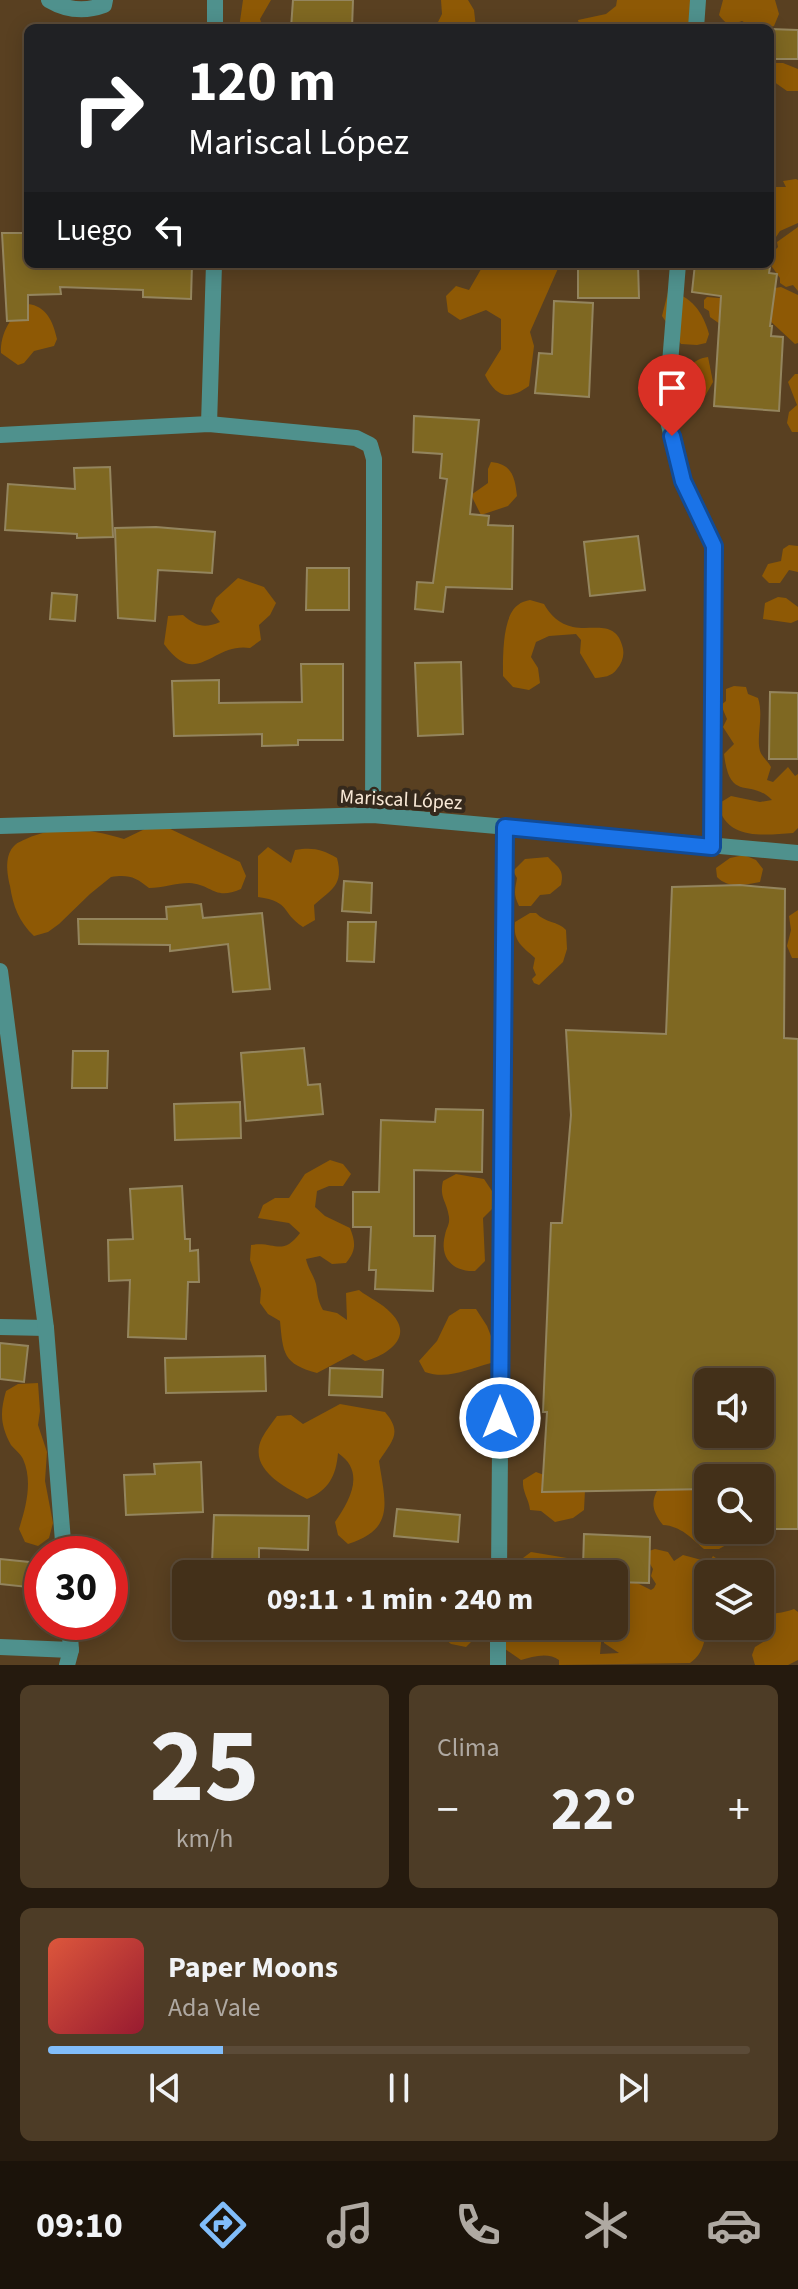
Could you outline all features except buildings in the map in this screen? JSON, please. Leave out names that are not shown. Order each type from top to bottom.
[{"type":"street","points":[[49,0],[66,9],[96,8],[104,5],[105,0]]},
{"type":"street","points":[[215,0],[215,24]]},
{"type":"street","points":[[696,24],[698,0]]},
{"type":"street","points":[[209,424],[214,268]]},
{"type":"street","points":[[678,268],[666,413],[683,481],[714,546],[712,847]]},
{"type":"street","points":[[0,435],[209,424],[356,438],[370,445],[374,459],[373,815]]},
{"type":"street","name":"Mariscal López","points":[[0,826],[373,815],[798,853]]},
{"type":"street","points":[[499,1560],[505,827]]},
{"type":"street","points":[[0,971],[46,1328],[63,1536]]},
{"type":"street","points":[[0,1327],[46,1328]]},
{"type":"street","points":[[498,1640],[498,1665]]},
{"type":"street","points":[[0,1647],[69,1658]]},
{"type":"shaded area","points":[[243,0],[271,0],[260,19],[262,24],[240,24]]},
{"type":"shaded area","points":[[441,0],[468,0],[474,10],[476,24],[437,24],[442,14]]},
{"type":"shaded area","points":[[617,0],[701,0],[689,24],[579,24],[578,20],[606,14],[616,6]]},
{"type":"shaded area","points":[[723,0],[775,0],[779,14],[774,26],[742,21],[729,24],[719,15]]},
{"type":"shaded area","points":[[774,63],[798,69],[798,91],[787,91],[774,82]]},
{"type":"shaded area","points":[[798,180],[798,223],[780,231],[774,240],[774,187],[786,187],[783,181]]},
{"type":"shaded area","points":[[798,227],[798,291],[793,285],[786,287],[780,283],[773,268],[777,242]]},
{"type":"shaded area","points":[[482,268],[558,268],[530,332],[534,346],[529,386],[515,394],[498,392],[485,375],[501,349],[501,319],[486,310],[460,320],[448,312],[446,296],[456,286],[469,290]]},
{"type":"shaded area","points":[[781,287],[798,295],[798,343],[795,344],[768,319],[720,324],[704,308],[707,297],[719,298]]},
{"type":"shaded area","points":[[668,292],[683,296],[699,312],[709,334],[706,343],[681,344],[662,316]]},
{"type":"shaded area","points":[[28,304],[40,308],[48,316],[57,339],[54,346],[34,351],[24,363],[18,365],[1,353],[1,346],[12,319]]},
{"type":"shaded area","points":[[708,357],[713,382],[704,398],[698,399],[684,381],[692,364]]},
{"type":"shaded area","points":[[798,374],[798,432],[792,432],[787,423],[789,412],[797,405],[788,382]]},
{"type":"shaded area","points":[[491,462],[508,469],[517,496],[508,506],[481,515],[471,495],[488,483]]},
{"type":"shaded area","points":[[789,545],[798,546],[798,572],[789,570],[780,583],[769,583],[762,576],[768,564],[781,561],[783,549]]},
{"type":"shaded area","points":[[238,578],[264,587],[276,603],[270,615],[259,625],[261,640],[250,648],[225,651],[196,664],[176,657],[164,644],[168,616],[183,615],[205,626],[220,622],[211,611],[216,598]]},
{"type":"shaded area","points":[[778,597],[786,598],[798,607],[798,620],[791,623],[763,619],[765,603]]},
{"type":"shaded area","points":[[530,600],[544,604],[549,612],[568,626],[602,628],[614,632],[623,651],[617,669],[610,675],[595,678],[580,653],[581,640],[576,634],[549,636],[536,642],[531,657],[538,668],[540,683],[529,690],[513,687],[503,676],[506,628],[513,610]]},
{"type":"shaded area","points":[[746,687],[748,694],[758,698],[760,751],[771,767],[767,780],[773,782],[788,767],[795,776],[798,774],[798,828],[793,833],[748,833],[738,830],[722,816],[718,804],[731,796],[760,802],[772,800],[764,793],[736,784],[727,769],[724,754],[734,744],[723,727],[727,719],[721,705],[726,701],[726,689]]},
{"type":"shaded area","points":[[164,826],[240,862],[246,876],[241,889],[219,893],[189,883],[149,888],[132,877],[111,877],[48,932],[34,936],[24,925],[13,900],[7,870],[9,854],[16,844],[50,831],[87,831],[124,839],[149,827]]},
{"type":"shaded area","points":[[268,847],[291,863],[295,850],[301,849],[317,850],[337,858],[338,881],[314,905],[315,920],[303,927],[281,905],[258,897],[258,856]]},
{"type":"shaded area","points":[[744,855],[756,860],[763,869],[760,882],[732,885],[717,877],[716,868],[730,858]]},
{"type":"shaded area","points":[[548,857],[561,872],[561,885],[550,894],[540,895],[531,906],[519,906],[515,895],[517,878],[513,871],[525,859]]},
{"type":"shaded area","points":[[798,910],[798,958],[792,958],[787,946],[791,930],[789,916]]},
{"type":"shaded area","points":[[536,913],[566,930],[567,949],[563,962],[539,985],[532,979],[536,975],[533,968],[535,958],[519,943],[515,934],[515,922]]},
{"type":"shaded area","points":[[330,1160],[343,1164],[351,1174],[343,1186],[329,1186],[317,1191],[315,1207],[325,1216],[350,1228],[354,1247],[346,1263],[332,1264],[320,1256],[306,1259],[320,1303],[323,1310],[337,1313],[347,1320],[346,1293],[359,1290],[387,1309],[398,1322],[400,1330],[395,1344],[382,1354],[365,1361],[353,1354],[317,1373],[297,1366],[287,1356],[280,1321],[268,1314],[260,1303],[261,1289],[250,1260],[251,1245],[283,1246],[300,1233],[289,1223],[258,1218],[263,1205],[275,1198],[289,1198],[305,1174]]},
{"type":"shaded area","points":[[456,1174],[484,1179],[494,1194],[493,1208],[483,1218],[485,1261],[475,1271],[454,1266],[444,1250],[449,1220],[442,1187],[443,1181]]},
{"type":"shaded area","points":[[460,1309],[476,1309],[487,1326],[497,1351],[491,1363],[450,1374],[425,1372],[419,1361],[437,1341],[449,1316]]},
{"type":"shaded area","points":[[38,1383],[38,1425],[47,1452],[45,1481],[53,1523],[50,1536],[24,1536],[24,1540],[19,1529],[26,1503],[28,1476],[22,1457],[7,1438],[2,1412],[6,1391],[18,1384]]},
{"type":"shaded area","points":[[340,1404],[385,1412],[394,1431],[394,1437],[379,1461],[384,1501],[380,1522],[363,1538],[348,1544],[338,1535],[335,1522],[353,1486],[347,1461],[338,1453],[330,1481],[307,1499],[271,1476],[260,1459],[259,1449],[277,1416],[291,1415],[303,1424]]},
{"type":"shaded area","points":[[536,1472],[585,1490],[584,1510],[573,1518],[555,1522],[541,1511],[530,1510],[523,1480]]},
{"type":"shaded area","points":[[694,1485],[694,1540],[680,1530],[663,1525],[653,1503],[658,1489]]},
{"type":"shaded area","points":[[698,1544],[728,1544],[719,1549],[704,1549]]},
{"type":"shaded area","points":[[649,1551],[668,1552],[674,1561],[683,1555],[702,1560],[694,1560],[694,1640],[705,1640],[699,1654],[690,1663],[559,1665],[559,1660],[551,1656],[521,1660],[505,1649],[501,1640],[601,1640],[600,1654],[619,1653],[604,1640],[628,1640],[628,1582],[651,1590],[656,1584],[646,1557]]},
{"type":"shaded area","points":[[531,1552],[579,1560],[520,1560]]},
{"type":"shaded area","points":[[794,1609],[798,1612],[798,1660],[788,1665],[755,1665],[752,1655],[755,1647],[765,1640],[774,1640],[774,1614]]},
{"type":"shaded area","points":[[446,1640],[473,1640],[466,1647]]},
{"type":"route","points":[[500,1418],[505,827],[712,847],[714,546],[683,481],[672,436]]}]
